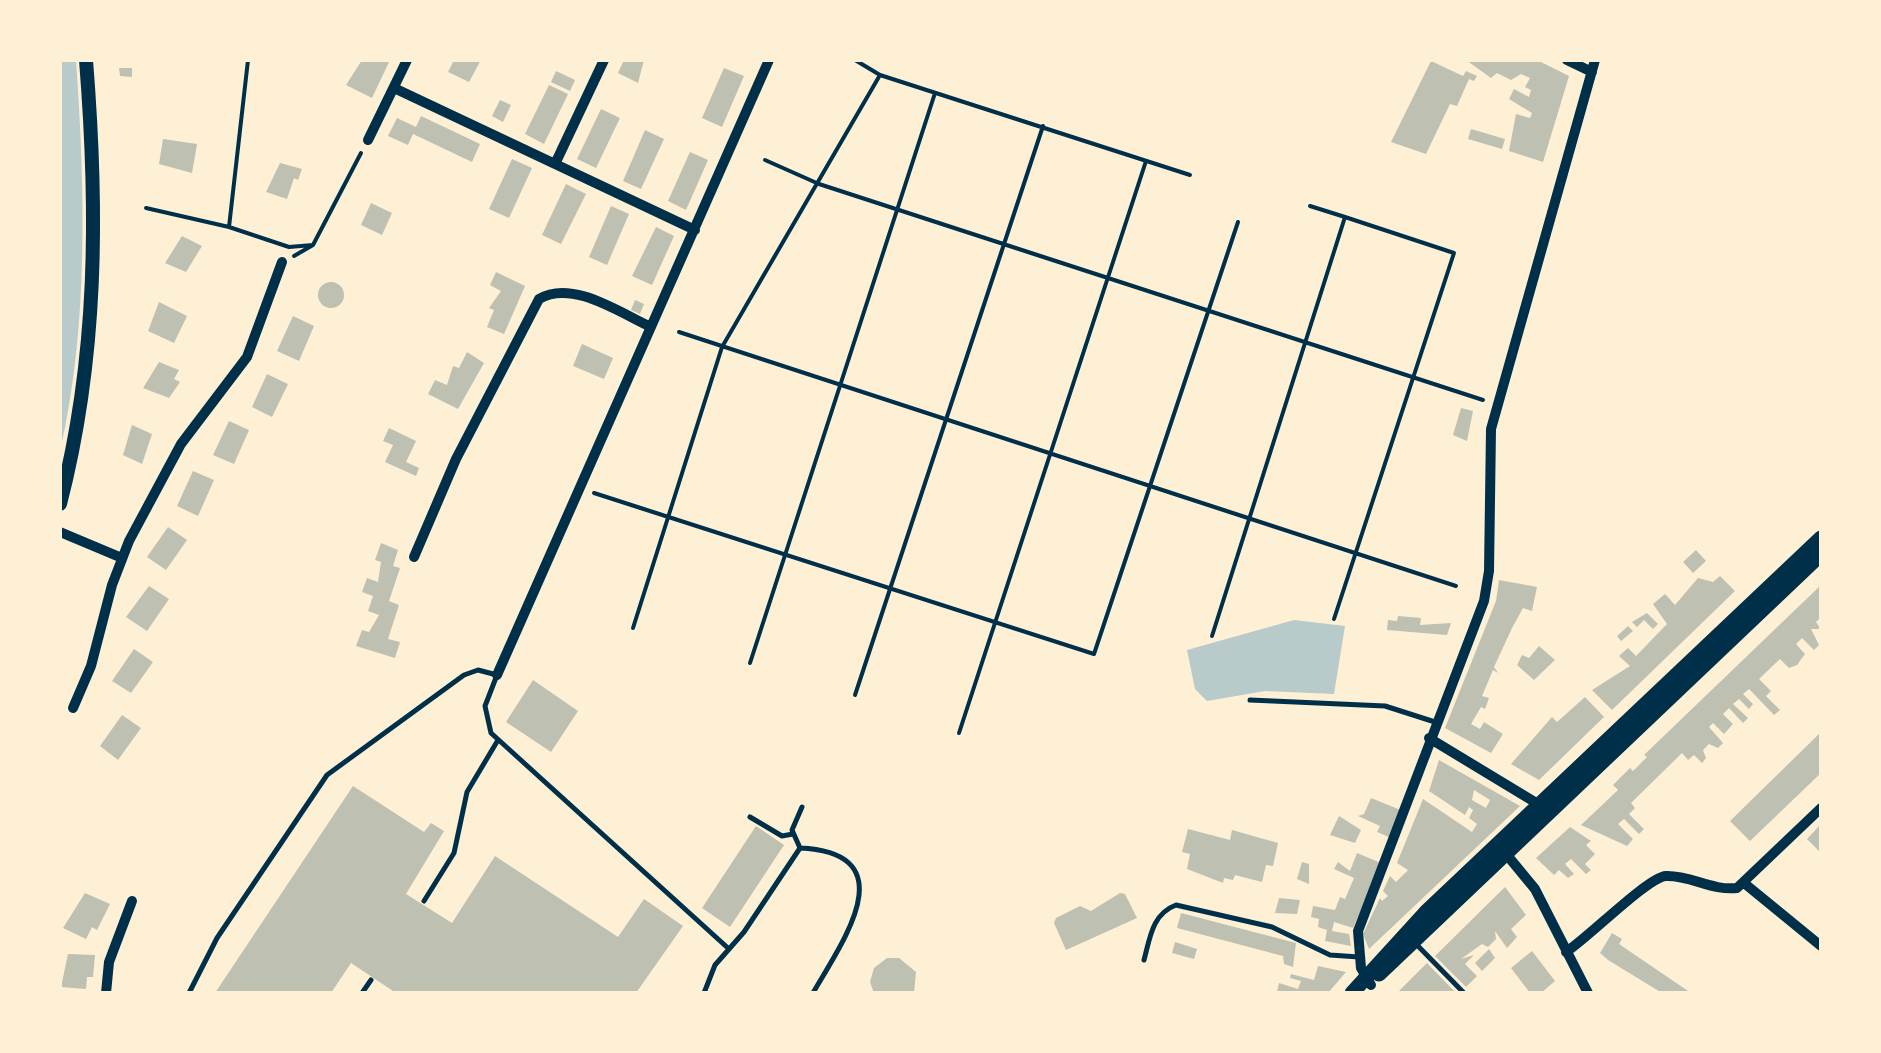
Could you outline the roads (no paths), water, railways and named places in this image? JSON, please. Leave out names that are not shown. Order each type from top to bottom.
[{"type":"main road","points":[[1546,809],[1821,538]]},
{"type":"main road","points":[[1367,985],[1546,809],[1821,554]]},
{"type":"main road","points":[[1352,993],[1367,985],[1415,943],[1503,850]]},
{"type":"street","points":[[60,504],[83,395],[92,304],[86,60]]},
{"type":"street","points":[[368,140],[407,60]]},
{"type":"street","points":[[555,164],[604,60]]},
{"type":"street","points":[[497,675],[769,60]]},
{"type":"street","points":[[1367,985],[1359,957],[1358,931],[1406,815],[1428,738],[1486,592],[1490,440],[1497,404],[1593,66],[1566,60]]},
{"type":"street","points":[[394,88],[694,230]]},
{"type":"street","points":[[72,708],[91,666],[122,558],[182,444],[247,357],[282,262]]},
{"type":"street","points":[[414,557],[456,459],[539,299],[553,292],[573,293],[652,327]]},
{"type":"street","points":[[60,532],[122,558]]},
{"type":"street","points":[[1428,738],[1546,809]]},
{"type":"street","points":[[1566,952],[1592,936],[1655,878],[1678,877],[1722,889],[1744,883],[1821,808]]},
{"type":"street","points":[[1503,850],[1534,889],[1588,993]]},
{"type":"street","points":[[1744,883],[1821,946]]},
{"type":"street","points":[[106,993],[109,962],[132,902]]},
{"type":"lane","points":[[189,993],[216,938],[334,768],[478,670],[497,675],[484,715],[498,740],[729,948]]},
{"type":"lane","points":[[1250,700],[1384,706],[1435,722]]},
{"type":"lane","points":[[424,901],[454,853],[466,792],[498,740]]},
{"type":"lane","points":[[802,807],[794,821],[793,834],[800,848],[840,858],[853,870],[861,891],[856,916],[813,993]]},
{"type":"lane","points":[[750,817],[782,836],[793,834]]},
{"type":"lane","points":[[704,993],[715,965],[800,848]]},
{"type":"lane","points":[[1144,960],[1158,919],[1176,905],[1272,927],[1330,955],[1359,957]]},
{"type":"lane","points":[[1415,943],[1464,993]]},
{"type":"lane","points":[[362,993],[371,980]]}]
